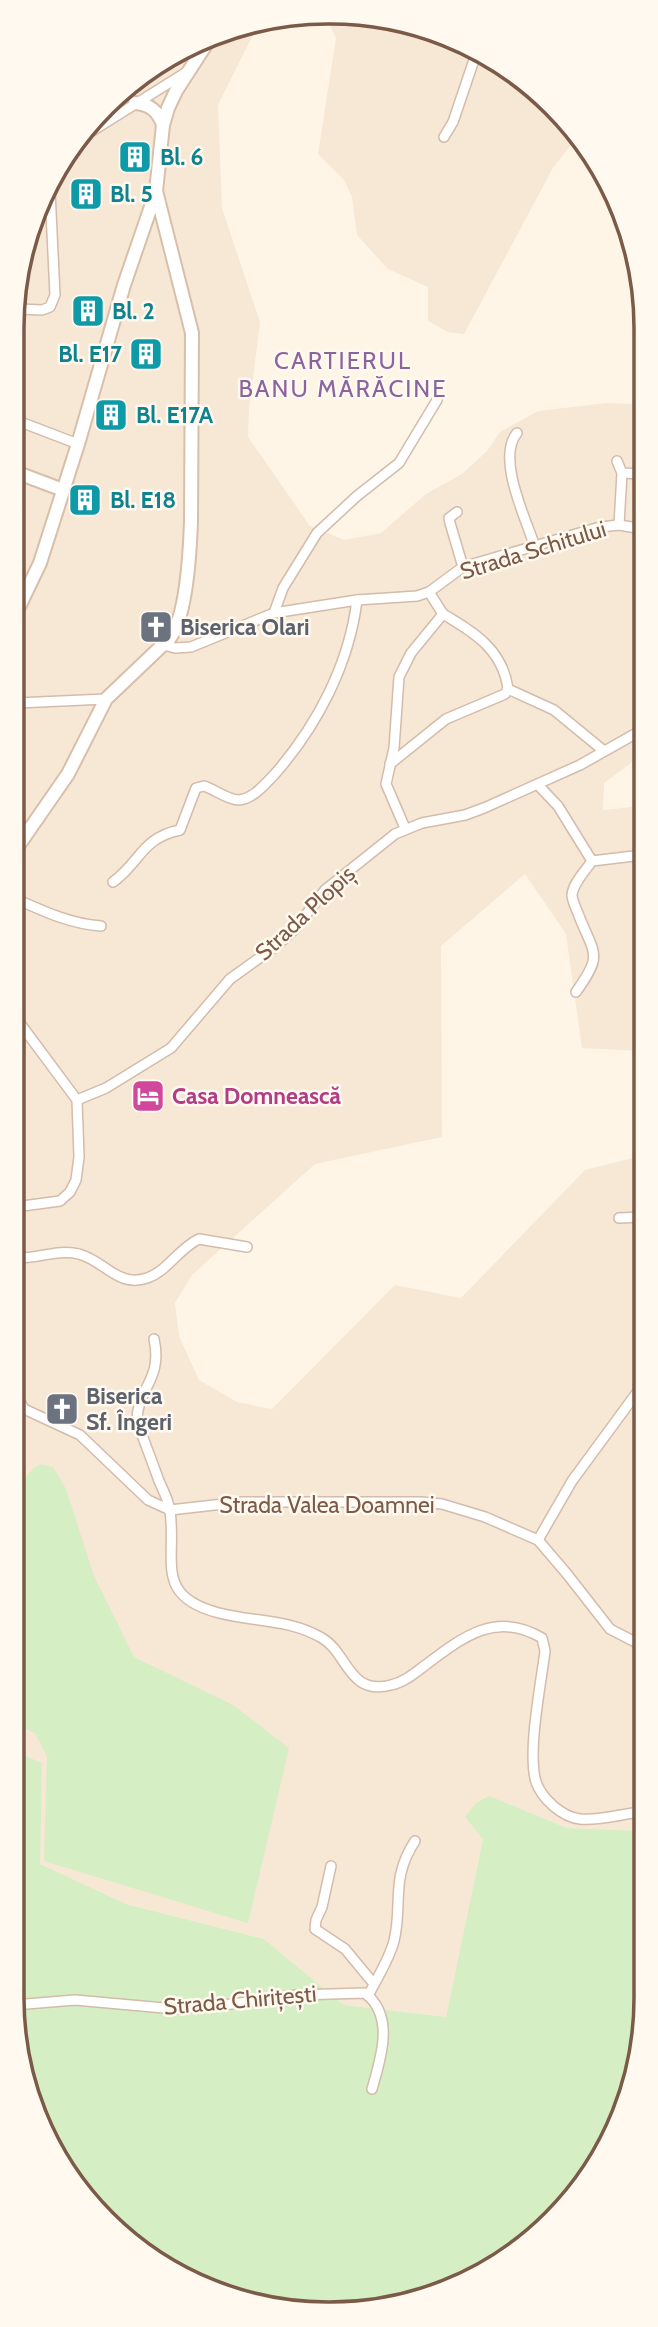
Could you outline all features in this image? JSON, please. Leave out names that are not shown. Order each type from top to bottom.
[{"type":"street","points":[[24,596],[40,563],[124,285],[156,191],[163,125],[171,100],[200,53]]},
{"type":"street","points":[[444,137],[453,122],[474,61]]},
{"type":"street","points":[[107,121],[190,71]]},
{"type":"street","points":[[135,103],[156,111],[163,125]]},
{"type":"street","points":[[24,837],[68,774],[106,699],[164,645],[177,626],[190,547],[193,345],[189,316],[156,191]]},
{"type":"street","points":[[25,309],[42,310],[50,307],[55,295],[51,206]]},
{"type":"street","points":[[274,613],[283,588],[317,533],[357,496],[399,463],[437,400]]},
{"type":"street","points":[[24,423],[78,444]]},
{"type":"street","points":[[517,433],[512,440],[509,460],[535,547]]},
{"type":"street","points":[[617,461],[622,473],[619,525]]},
{"type":"street","points":[[622,473],[634,474]]},
{"type":"street","points":[[24,475],[63,491]]},
{"type":"street","points":[[457,512],[449,518],[463,567]]},
{"type":"street","name":"Strada Schitului","points":[[164,645],[175,648],[191,647],[274,613],[357,600],[417,596],[429,592],[463,567],[600,527],[619,525],[634,528]]},
{"type":"street","name":"Strada Schitului","points":[[429,592],[443,614]]},
{"type":"street","points":[[113,882],[125,873],[141,850],[155,839],[180,830],[196,788],[204,786],[240,800],[258,790],[278,770],[310,728],[323,703],[350,638],[357,600]]},
{"type":"street","points":[[405,828],[386,784],[395,731],[398,684],[401,669],[443,614],[476,633],[487,643],[508,690],[554,710],[604,751]]},
{"type":"street","points":[[390,764],[446,719],[505,694],[508,690]]},
{"type":"street","points":[[24,703],[106,699]]},
{"type":"street","name":"Strada Plopiș","points":[[77,1100],[106,1088],[171,1048],[230,979],[276,946],[294,929],[325,890],[385,840],[405,828],[465,815],[538,785],[634,734]]},
{"type":"street","points":[[538,785],[558,806],[592,861]]},
{"type":"street","points":[[592,861],[634,856]]},
{"type":"street","points":[[576,992],[590,974],[594,950],[572,894],[592,861]]},
{"type":"street","points":[[24,902],[84,925],[101,926]]},
{"type":"street","points":[[24,1029],[77,1100],[79,1157],[78,1174],[73,1188],[66,1196],[54,1204],[24,1206]]},
{"type":"street","points":[[620,1218],[634,1217]]},
{"type":"street","points":[[24,1258],[75,1253],[89,1258],[122,1279],[135,1281],[156,1274],[199,1239],[247,1247]]},
{"type":"street","points":[[153,1339],[157,1355],[156,1367],[138,1409],[137,1421],[170,1510],[171,1574],[176,1587],[187,1599],[220,1613],[280,1622],[309,1631],[326,1640],[348,1671],[364,1684],[388,1686],[400,1682],[450,1646],[494,1627],[509,1625],[530,1631],[542,1638],[545,1651],[534,1760],[536,1781],[542,1793],[565,1814],[581,1819],[634,1813]]},
{"type":"street","points":[[538,1540],[572,1481],[634,1397]]},
{"type":"street","points":[[24,1412],[80,1435],[142,1495],[159,1507],[170,1510]]},
{"type":"street","name":"Strada Valea Doamnei","points":[[170,1510],[267,1501],[442,1504],[485,1517],[538,1540],[610,1629],[634,1642]]},
{"type":"street","points":[[372,2089],[384,2041],[384,2030],[376,2005],[368,1996],[394,1942],[398,1884],[405,1860],[415,1841]]},
{"type":"street","points":[[331,1866],[315,1928],[345,1949],[374,1984]]},
{"type":"street","name":"Strada Chirițești","points":[[24,2004],[75,2000],[175,2009],[297,1995],[360,1992],[368,1996]]},
{"type":"shaded area","points":[[329,24],[388,30],[427,41],[464,56],[498,76],[530,100],[571,145],[553,168],[464,334],[448,332],[428,321],[428,287],[388,269],[357,235],[352,197],[344,180],[318,154],[336,38]]},
{"type":"shaded area","points":[[253,34],[218,105],[222,208],[260,322],[248,437],[310,526],[344,540],[381,533],[426,494],[462,474],[487,451],[500,432],[538,411],[607,403],[634,404],[634,761],[604,783],[603,810],[634,807],[634,1051],[582,1048],[566,934],[525,874],[441,946],[442,1137],[315,1164],[192,1275],[175,1303],[179,1336],[199,1380],[237,1402],[272,1409],[395,1285],[461,1298],[585,1170],[634,1158],[634,1831],[567,1828],[488,1796],[483,1839],[446,2017],[344,2005],[264,1939],[126,1904],[39,1864],[42,1763],[24,1755],[24,329],[27,289],[35,250],[56,194],[76,160],[100,128],[128,100],[177,65],[212,48]]},
{"type":"green space","points":[[40,1464],[53,1467],[66,1489],[94,1576],[134,1657],[233,1705],[289,1748],[248,1923],[44,1861],[47,1757],[35,1733],[24,1728],[24,1481]]},
{"type":"green space","points":[[24,1755],[42,1763],[40,1864],[126,1904],[264,1939],[344,2005],[446,2017],[483,1839],[465,1817],[476,1803],[489,1796],[567,1828],[634,1831],[634,1998],[631,2038],[617,2096],[593,2150],[558,2199],[514,2240],[464,2271],[408,2292],[349,2302],[289,2300],[231,2286],[177,2262],[128,2227],[87,2183],[65,2150],[48,2115],[35,2077],[27,2038],[24,1998]]},
{"type":"place","name":"Bl. 6","points":[[135,157]]},
{"type":"place","name":"Bl. 5","points":[[86,194]]},
{"type":"place","name":"Bl. 2","points":[[88,311]]},
{"type":"place","name":"Bl. E17","points":[[146,354]]},
{"type":"place","name":"Bl. E17A","points":[[111,415]]},
{"type":"place","name":"Bl. E18","points":[[85,500]]},
{"type":"place","name":"Biserica Olari","points":[[156,627]]},
{"type":"place","name":"Casa Domnească","points":[[148,1096]]},
{"type":"place","name":"Biserica Sf. Îngeri","points":[[62,1409]]},
{"type":"district","name":"CARTIERUL BANU MĂRĂCINE","points":[[343,374]]}]
